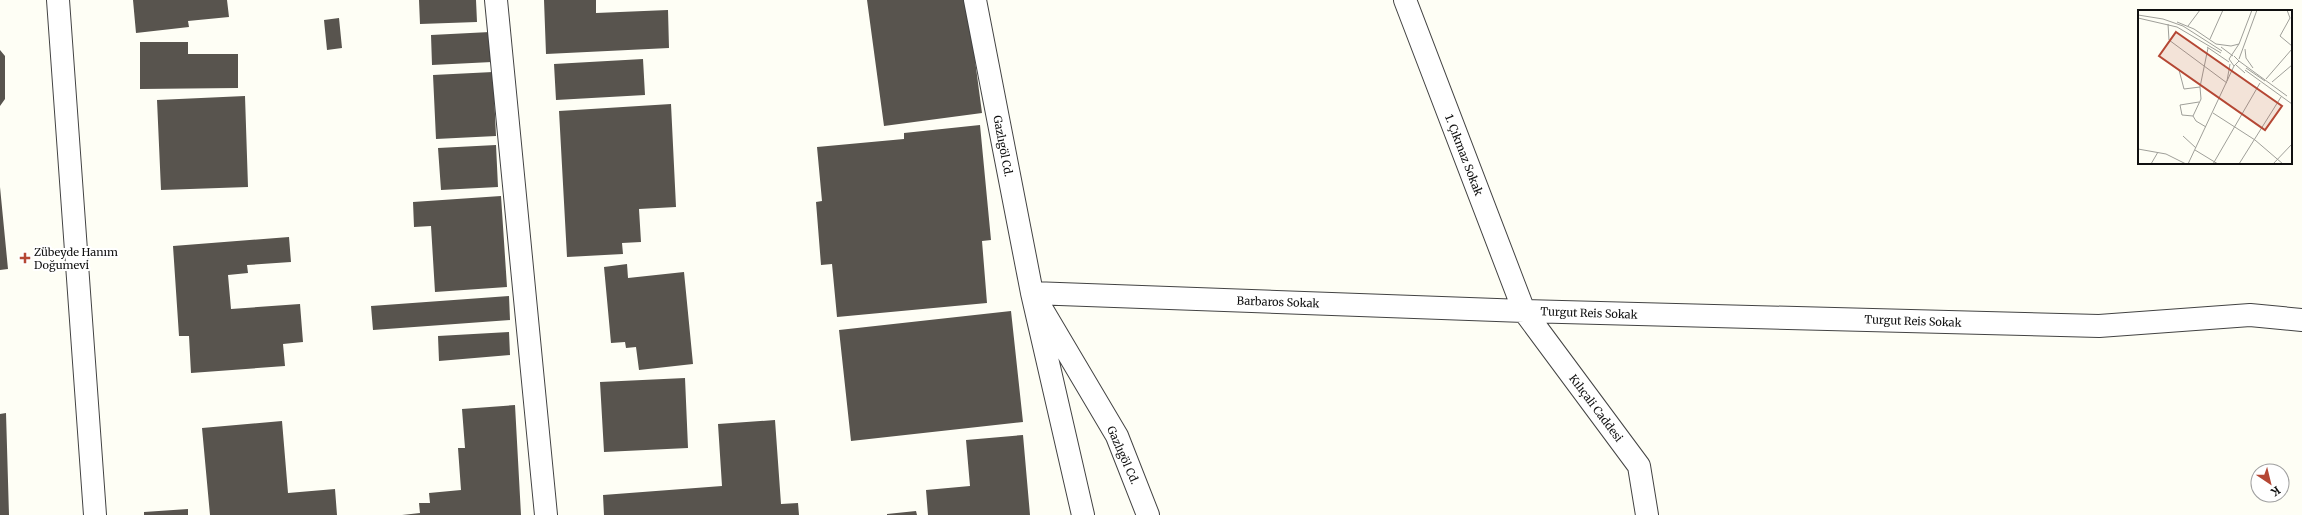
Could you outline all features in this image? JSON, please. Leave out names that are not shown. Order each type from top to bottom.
[{"type":"street","points":[[58,0],[95,515]]},
{"type":"street","points":[[496,0],[546,515]]},
{"type":"street","name":"Gazlıgöl Cd.","points":[[975,0],[1032,293],[1083,515]]},
{"type":"street","name":"1. Çıkmaz Sokak","points":[[1405,0],[1524,311]]},
{"type":"street","name":"Gazlıgöl Cd.","points":[[1032,293],[1117,436],[1148,515]]},
{"type":"street","name":"Barbaros Sokak","points":[[1032,293],[1524,311]]},
{"type":"street","name":"Turgut Reis Sokak","points":[[1524,311],[2099,326],[2250,315],[2302,320]]},
{"type":"street","name":"Kılıçali Caddesi","points":[[1524,311],[1639,466],[1647,515]]},
{"type":"building","points":[[133,0],[227,0],[229,17],[188,21],[189,27],[136,33]]},
{"type":"building","points":[[419,0],[476,0],[477,22],[420,24]]},
{"type":"building","points":[[544,0],[596,0],[596,13],[668,10],[669,48],[546,54]]},
{"type":"building","points":[[867,0],[967,0],[982,113],[884,126]]},
{"type":"building","points":[[339,18],[342,48],[327,50],[324,20]]},
{"type":"building","points":[[490,32],[492,62],[432,65],[431,35]]},
{"type":"building","points":[[140,42],[188,42],[188,54],[238,54],[238,88],[140,89]]},
{"type":"building","points":[[0,50],[5,56],[5,99],[0,106]]},
{"type":"building","points":[[643,59],[645,95],[556,100],[554,64]]},
{"type":"building","points":[[493,72],[496,136],[436,139],[433,75]]},
{"type":"building","points":[[245,96],[248,187],[161,190],[157,100]]},
{"type":"building","points":[[671,104],[676,207],[639,209],[641,242],[622,243],[623,254],[567,257],[559,111]]},
{"type":"building","points":[[980,125],[991,240],[982,241],[987,303],[837,317],[832,264],[821,265],[816,202],[822,201],[817,147],[904,139],[904,133]]},
{"type":"building","points":[[496,145],[498,187],[441,190],[438,148]]},
{"type":"building","points":[[0,187],[8,269],[0,270]]},
{"type":"building","points":[[501,196],[507,287],[435,292],[431,226],[414,227],[413,202]]},
{"type":"building","points":[[289,237],[291,262],[247,265],[248,273],[228,275],[231,309],[300,304],[303,342],[283,344],[285,366],[191,373],[189,336],[179,336],[173,246]]},
{"type":"building","points":[[627,264],[628,278],[684,272],[693,364],[639,370],[636,347],[626,348],[625,342],[611,343],[604,267]]},
{"type":"building","points":[[509,296],[510,320],[373,330],[371,306]]},
{"type":"building","points":[[1011,311],[1023,422],[851,441],[839,330]]},
{"type":"building","points":[[509,332],[510,355],[439,361],[438,336]]},
{"type":"building","points":[[685,378],[688,448],[604,452],[600,382]]},
{"type":"building","points":[[515,405],[521,515],[402,515],[420,513],[419,503],[430,503],[429,493],[461,490],[458,448],[465,448],[462,409]]},
{"type":"building","points":[[6,413],[9,515],[0,515],[0,414]]},
{"type":"building","points":[[775,420],[781,504],[798,503],[799,515],[604,515],[603,495],[722,486],[718,424]]},
{"type":"building","points":[[282,421],[288,493],[335,489],[337,515],[210,515],[202,428]]},
{"type":"building","points":[[1023,435],[1030,515],[928,515],[926,490],[970,486],[966,440]]},
{"type":"building","points":[[188,509],[188,515],[144,515],[144,512]]},
{"type":"building","points":[[916,511],[917,515],[887,515],[887,514]]},
{"type":"place","name":"Zübeyde Hanım Doğumevi","points":[[25,258]]}]
